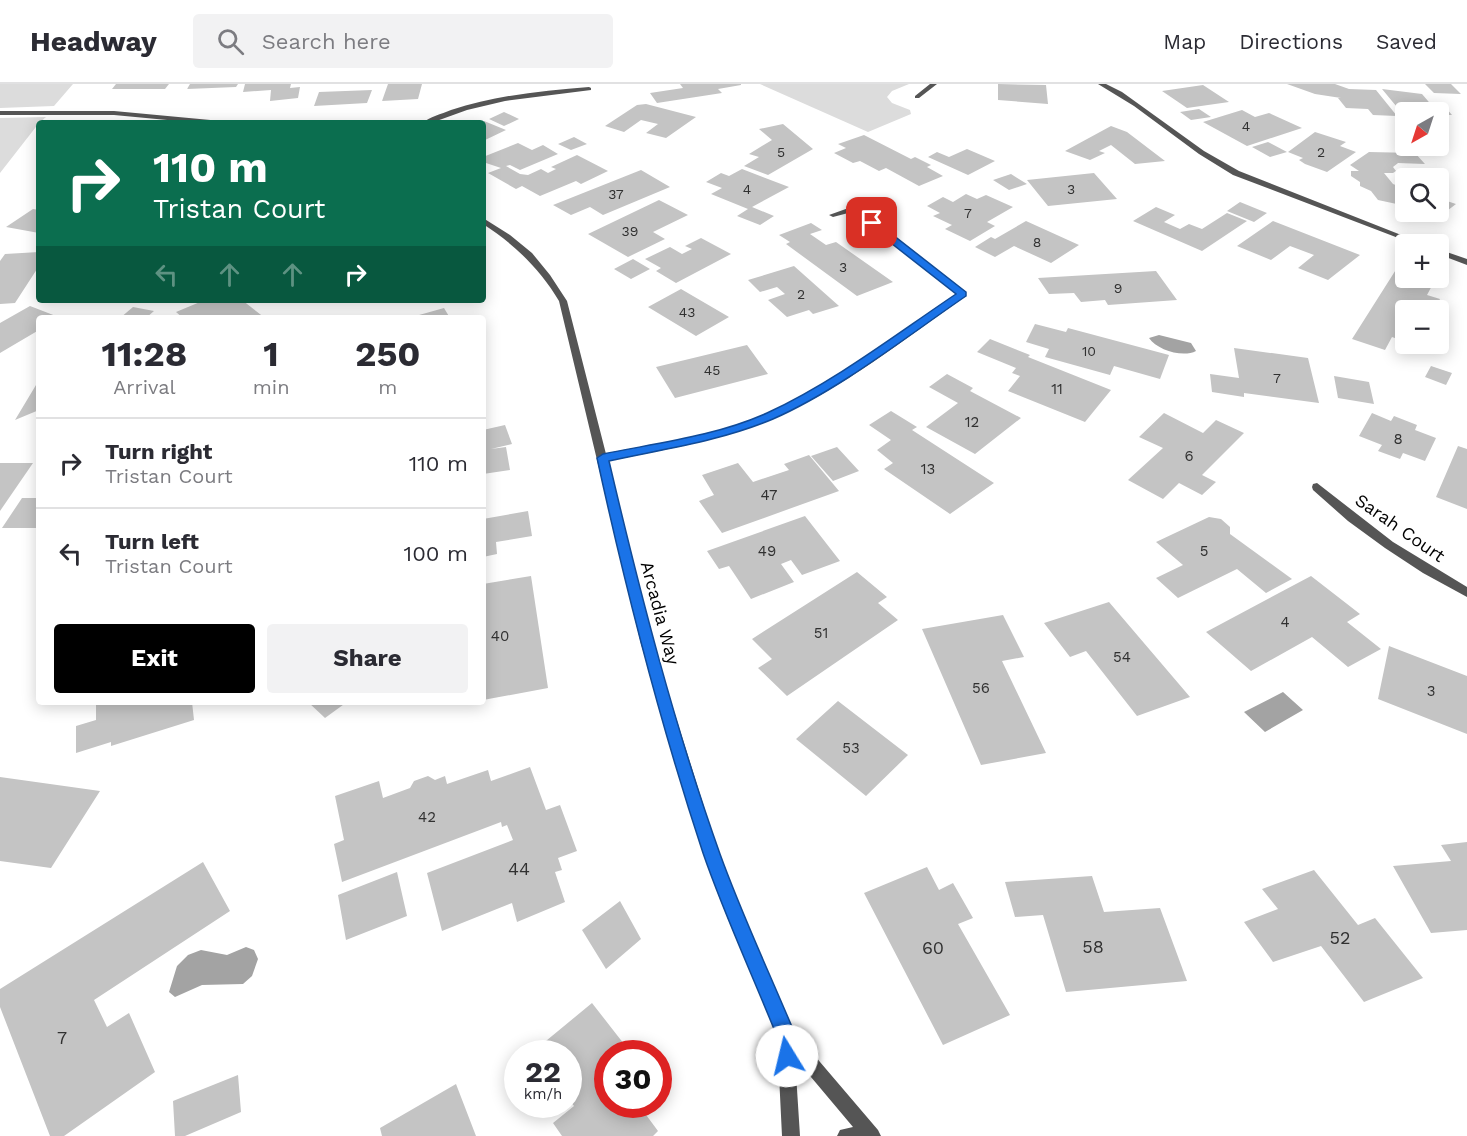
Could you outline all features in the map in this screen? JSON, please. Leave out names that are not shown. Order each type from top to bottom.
[{"type":"street","points":[[917,97],[934,84]]},
{"type":"street","points":[[1101,84],[1132,100],[1224,167],[1395,234]]},
{"type":"street","points":[[433,120],[463,108],[499,99],[589,90]]},
{"type":"street","points":[[0,113],[114,113],[188,120]]},
{"type":"street","points":[[833,215],[874,202]]},
{"type":"street","points":[[603,458],[716,435],[769,416],[816,392],[963,294],[853,208]]},
{"type":"street","name":"Arcadia Way","points":[[486,222],[525,250],[552,282],[563,301],[603,458],[632,586],[671,726],[712,855],[785,1034],[872,1136]]},
{"type":"street","points":[[1449,255],[1467,262]]},
{"type":"street","name":"Sarah Court","points":[[1317,487],[1344,513],[1395,551],[1467,593]]},
{"type":"street","name":"Arcadia Way","points":[[785,1034],[790,1136]]},
{"type":"street","points":[[846,1136],[857,1136]]},
{"type":"shaded area","points":[[0,84],[73,84],[54,106],[0,108]]},
{"type":"shaded area","points":[[760,84],[909,84],[892,91],[887,97],[892,103],[910,110],[911,114],[868,132]]},
{"type":"shaded area","points":[[46,117],[42,120],[36,120],[36,127],[0,173],[0,118]]},
{"type":"shaded area","points":[[1159,335],[1191,343],[1196,351],[1184,354],[1164,349],[1149,338]]},
{"type":"shaded area","points":[[1283,692],[1303,710],[1265,732],[1244,712]]},
{"type":"shaded area","points":[[246,947],[254,950],[258,959],[252,976],[243,984],[202,985],[175,997],[169,992],[177,966],[188,955],[201,950],[227,955]]},
{"type":"building","points":[[116,84],[169,84],[165,89],[112,89]]},
{"type":"building","points":[[190,84],[238,84],[236,87],[187,89]]},
{"type":"building","points":[[245,84],[291,84],[290,88],[300,87],[298,98],[270,101],[271,90],[243,92]]},
{"type":"building","points":[[388,84],[422,84],[418,99],[382,101]]},
{"type":"building","points":[[680,84],[741,85],[718,89],[722,93],[657,103],[650,93],[683,88]]},
{"type":"building","points":[[998,84],[1046,85],[1048,104],[998,100]]},
{"type":"building","points":[[1287,84],[1335,84],[1349,89],[1376,90],[1395,116],[1373,115],[1368,109],[1346,108],[1338,98],[1341,98],[1315,94]]},
{"type":"building","points":[[1425,84],[1451,84],[1461,94],[1434,93]]},
{"type":"building","points":[[1203,85],[1229,102],[1187,108],[1162,91]]},
{"type":"building","points":[[1382,89],[1422,94],[1429,102],[1395,102],[1395,105]]},
{"type":"building","points":[[372,90],[367,103],[314,106],[319,92]]},
{"type":"building","points":[[646,104],[696,117],[666,138],[646,133],[658,124],[641,120],[624,132],[605,126],[637,105]]},
{"type":"building","points":[[1199,109],[1211,117],[1191,120],[1180,112]]},
{"type":"building","points":[[1242,110],[1255,117],[1269,113],[1302,128],[1247,146],[1203,122]]},
{"type":"building","points":[[504,112],[519,119],[504,126],[489,119]]},
{"type":"building","points":[[486,122],[506,130],[486,140]]},
{"type":"building","points":[[783,124],[813,149],[768,175],[744,166],[759,157],[749,154],[772,140],[759,129]]},
{"type":"building","points":[[1111,126],[1127,132],[1165,161],[1135,164],[1111,145],[1099,151],[1105,153],[1090,160],[1065,151]]},
{"type":"building","points":[[1315,132],[1346,142],[1340,146],[1356,152],[1327,172],[1305,164],[1299,160],[1303,158],[1288,152]]},
{"type":"building","points":[[864,135],[911,159],[915,157],[931,165],[927,167],[943,176],[919,186],[886,168],[879,171],[860,161],[853,163],[834,153],[846,148],[838,144]]},
{"type":"building","points":[[574,137],[587,144],[571,150],[558,144]]},
{"type":"building","points":[[1268,142],[1287,152],[1270,157],[1252,147]]},
{"type":"building","points":[[518,143],[532,150],[543,145],[558,154],[520,170],[510,165],[506,166],[520,174],[528,175],[541,169],[548,173],[556,169],[551,167],[577,155],[608,171],[581,184],[576,181],[540,196],[522,186],[516,189],[488,173],[501,168],[486,163],[486,156]]},
{"type":"building","points":[[967,149],[995,161],[968,175],[928,157],[937,152],[949,157]]},
{"type":"building","points":[[1369,152],[1395,153],[1395,156],[1418,156],[1425,164],[1398,163],[1393,167],[1395,172],[1384,173],[1395,185],[1395,204],[1378,200],[1371,191],[1360,186],[1360,182],[1351,176],[1351,171],[1359,171],[1350,165]]},
{"type":"building","points":[[742,169],[789,187],[752,207],[774,216],[760,225],[737,216],[748,209],[711,194],[722,188],[706,182],[721,173],[729,176]]},
{"type":"building","points":[[641,170],[670,187],[603,215],[590,207],[571,215],[553,205]]},
{"type":"building","points":[[1094,173],[1117,199],[1048,206],[1027,180]]},
{"type":"building","points":[[1011,174],[1027,184],[1009,190],[993,180]]},
{"type":"building","points":[[966,194],[977,199],[986,195],[1013,207],[987,222],[995,226],[970,241],[945,229],[952,225],[933,216],[940,213],[927,206],[943,197],[953,202]]},
{"type":"building","points":[[659,200],[688,215],[653,232],[665,239],[628,257],[588,234]]},
{"type":"building","points":[[1240,202],[1267,213],[1254,222],[1227,211]]},
{"type":"building","points":[[1449,202],[1456,204],[1449,209]]},
{"type":"building","points":[[1156,207],[1175,215],[1164,222],[1180,229],[1189,224],[1202,229],[1227,213],[1247,221],[1202,251],[1133,221]]},
{"type":"building","points":[[33,209],[36,210],[36,232],[6,227]]},
{"type":"building","points":[[1026,221],[1079,245],[1051,263],[1014,246],[995,257],[975,247],[991,237],[995,239]]},
{"type":"building","points":[[1273,221],[1360,255],[1328,280],[1298,268],[1314,255],[1290,246],[1271,260],[1237,246]]},
{"type":"building","points":[[811,223],[822,230],[810,234],[826,245],[836,242],[893,282],[857,296],[786,244],[790,242],[779,235]]},
{"type":"building","points":[[701,238],[731,254],[676,283],[656,271],[661,268],[645,259],[670,247],[682,254],[692,249],[685,246]]},
{"type":"building","points":[[36,252],[36,271],[15,303],[0,304],[0,261],[5,254]]},
{"type":"building","points":[[633,259],[650,269],[631,279],[614,269]]},
{"type":"building","points":[[794,266],[839,306],[813,314],[809,310],[787,317],[768,300],[785,294],[777,287],[760,292],[748,280]]},
{"type":"building","points":[[1156,271],[1177,300],[1108,305],[1105,300],[1081,302],[1074,293],[1049,294],[1038,278]]},
{"type":"building","points":[[1395,271],[1395,288],[1431,288],[1427,295],[1440,299],[1395,300],[1395,338],[1392,337],[1385,350],[1352,339]]},
{"type":"building","points":[[681,289],[729,317],[696,336],[648,307]]},
{"type":"building","points":[[198,303],[246,303],[261,315],[180,315],[176,312]]},
{"type":"building","points":[[30,306],[53,315],[36,315],[36,332],[0,353],[0,323]]},
{"type":"building","points":[[133,307],[154,311],[149,315],[124,315]]},
{"type":"building","points":[[444,308],[448,315],[419,315]]},
{"type":"building","points":[[1035,324],[1066,332],[1068,328],[1169,355],[1160,379],[1114,366],[1110,375],[1045,357],[1049,349],[1026,342]]},
{"type":"building","points":[[990,339],[1030,355],[1028,357],[1111,390],[1085,422],[1008,391],[1020,376],[1012,373],[1016,368],[977,352]]},
{"type":"building","points":[[747,345],[768,374],[675,398],[656,367]]},
{"type":"building","points":[[1234,348],[1308,358],[1319,403],[1244,393],[1244,397],[1212,392],[1210,374],[1239,378]]},
{"type":"building","points":[[1431,366],[1452,373],[1446,385],[1425,377]]},
{"type":"building","points":[[947,374],[973,388],[970,391],[1021,418],[975,454],[926,427],[958,403],[929,387]]},
{"type":"building","points":[[1334,376],[1369,382],[1374,404],[1338,398]]},
{"type":"building","points":[[36,385],[36,411],[15,420]]},
{"type":"building","points":[[891,411],[917,427],[912,430],[994,483],[950,514],[884,469],[893,463],[877,450],[891,440],[869,425]]},
{"type":"building","points":[[1164,413],[1203,433],[1216,420],[1244,433],[1202,475],[1216,482],[1202,495],[1179,483],[1163,499],[1128,480],[1163,448],[1139,437]]},
{"type":"building","points":[[1372,413],[1391,421],[1394,416],[1417,425],[1415,430],[1436,438],[1425,461],[1403,453],[1400,459],[1378,451],[1382,445],[1359,436]]},
{"type":"building","points":[[505,425],[512,444],[491,449],[506,447],[510,470],[486,474],[486,429]]},
{"type":"building","points":[[1458,446],[1467,449],[1467,509],[1436,497]]},
{"type":"building","points":[[837,447],[859,471],[833,481],[811,456]]},
{"type":"building","points":[[809,455],[839,491],[722,533],[699,501],[714,495],[702,475],[738,463],[753,482],[789,470],[784,464]]},
{"type":"building","points":[[0,463],[33,463],[0,511]]},
{"type":"building","points":[[22,498],[36,498],[36,528],[2,528]]},
{"type":"building","points":[[528,511],[532,536],[496,542],[497,554],[486,556],[486,518]]},
{"type":"building","points":[[805,516],[840,561],[802,575],[791,560],[781,564],[794,582],[751,599],[729,566],[719,569],[707,551]]},
{"type":"building","points":[[1209,517],[1221,519],[1230,527],[1230,534],[1292,579],[1266,593],[1237,569],[1178,598],[1156,578],[1183,565],[1156,542]]},
{"type":"building","points":[[857,572],[887,597],[878,603],[898,620],[787,696],[758,668],[772,659],[752,639]]},
{"type":"building","points":[[531,576],[548,688],[486,699],[486,584]]},
{"type":"building","points":[[1311,576],[1360,614],[1347,622],[1381,649],[1348,667],[1312,637],[1251,671],[1206,632]]},
{"type":"building","points":[[1109,602],[1190,697],[1137,716],[1086,651],[1070,657],[1044,623]]},
{"type":"building","points":[[1003,615],[1024,657],[1002,661],[1046,753],[981,765],[922,629]]},
{"type":"building","points":[[1389,646],[1467,676],[1467,734],[1378,699]]},
{"type":"building","points":[[838,701],[908,755],[866,796],[796,739]]},
{"type":"building","points":[[96,705],[192,705],[194,720],[111,746],[111,742],[76,753],[76,726],[96,720]]},
{"type":"building","points":[[311,705],[343,705],[325,718]]},
{"type":"building","points":[[530,767],[546,810],[560,805],[577,851],[558,858],[562,870],[555,872],[565,902],[517,922],[512,903],[442,931],[427,873],[513,840],[507,825],[502,827],[501,822],[342,882],[334,844],[344,840],[335,796],[379,781],[383,798],[410,788],[414,781],[428,776],[435,780],[445,776],[447,784],[488,770],[491,781]]},
{"type":"building","points":[[0,777],[100,791],[51,868],[0,861]]},
{"type":"building","points":[[1467,842],[1467,930],[1431,933],[1393,866],[1451,861],[1441,845]]},
{"type":"building","points":[[203,862],[230,911],[94,1000],[107,1027],[129,1013],[155,1072],[64,1136],[50,1136],[0,1007],[0,989]]},
{"type":"building","points":[[927,867],[939,890],[953,883],[973,918],[958,924],[1010,1015],[943,1045],[864,893]]},
{"type":"building","points":[[1314,870],[1358,925],[1375,918],[1423,978],[1364,1002],[1321,946],[1273,962],[1244,922],[1278,909],[1262,889]]},
{"type":"building","points":[[397,872],[407,916],[346,940],[338,895]]},
{"type":"building","points":[[1092,876],[1104,912],[1160,908],[1187,981],[1066,992],[1043,915],[1015,917],[1005,882]]},
{"type":"building","points":[[620,901],[641,939],[606,969],[582,930]]},
{"type":"building","points":[[592,1003],[621,1040],[594,1040],[594,1118],[648,1118],[658,1131],[653,1136],[562,1136],[553,1123],[559,1118],[582,1118],[582,1040],[547,1040]]},
{"type":"building","points":[[238,1075],[241,1112],[185,1136],[175,1136],[173,1101]]},
{"type":"building","points":[[456,1084],[476,1136],[382,1136],[380,1128]]},
{"type":"route","points":[[787,1056],[785,1034],[712,855],[671,726],[632,586],[603,458],[716,435],[769,416],[816,392],[963,294],[872,223]]}]
